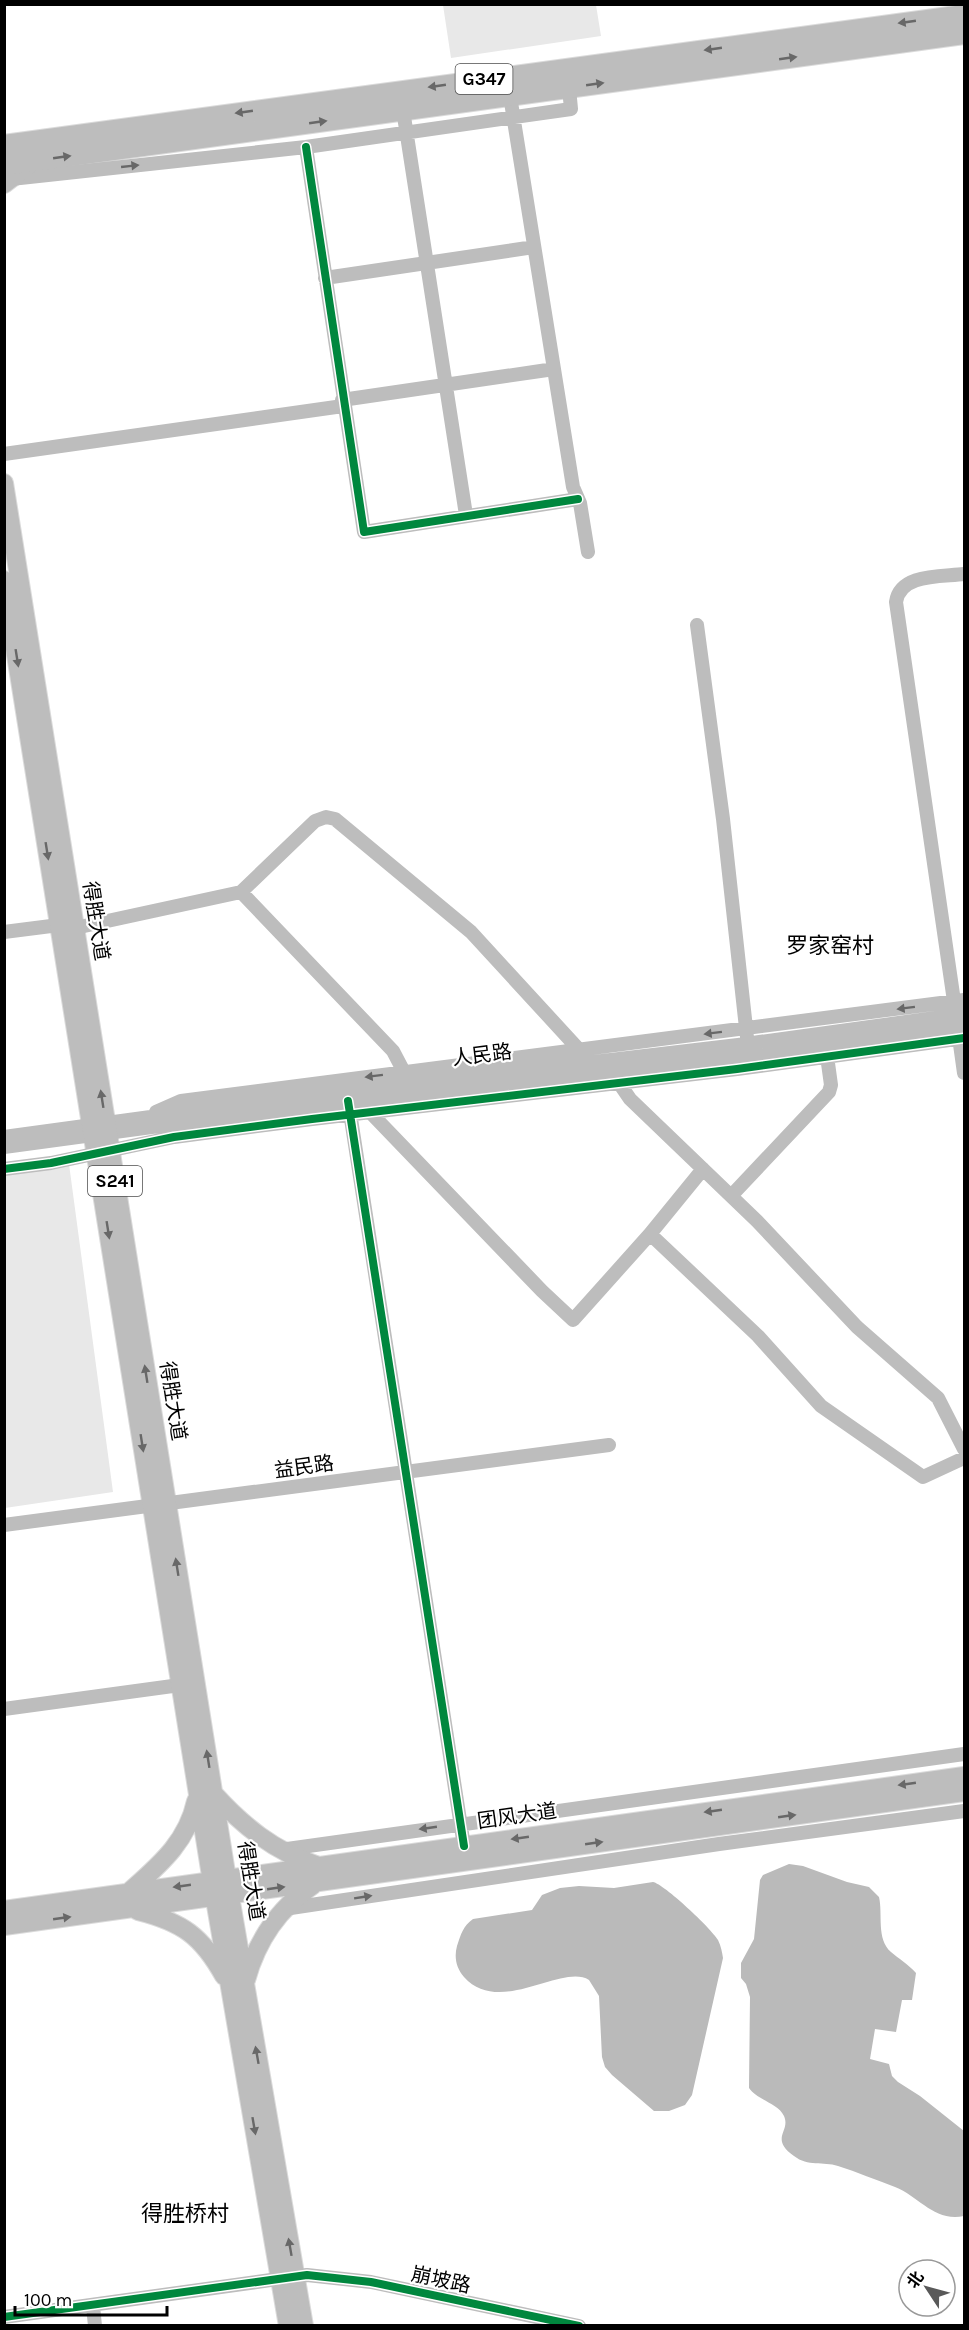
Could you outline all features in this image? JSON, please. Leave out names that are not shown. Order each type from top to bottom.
[{"type":"highway","name":"G347","points":[[9,142],[964,15]]},
{"type":"highway","name":"G347","points":[[6,176],[34,161],[964,34]]},
{"type":"main road","name":"得胜大道","points":[[4,483],[67,927],[221,1888],[288,2278],[304,2325]]},
{"type":"main road","name":"得胜大道","points":[[4,580],[67,927]]},
{"type":"main road","name":"得胜大道","points":[[159,1505],[180,1685],[206,1792]]},
{"type":"main road","name":"团风大道","points":[[319,1874],[464,1846],[964,1776]]},
{"type":"main road","points":[[206,1792],[250,1830],[280,1850],[319,1874],[284,1909],[260,1944],[237,1986],[191,1933],[166,1918],[128,1901],[180,1841],[206,1792]]},
{"type":"main road","name":"团风大道","points":[[4,1926],[128,1901],[319,1874],[964,1792]]},
{"type":"main road","name":"团风大道","points":[[4,1910],[128,1901]]},
{"type":"main road","name":"得胜大道","points":[[288,2278],[288,2325]]},
{"type":"street","points":[[6,176],[306,147],[571,109],[569,88]]},
{"type":"street","points":[[510,96],[573,487],[578,499],[588,552]]},
{"type":"street","points":[[403,110],[466,515]]},
{"type":"street","points":[[306,147],[364,532],[578,499]]},
{"type":"street","points":[[325,278],[534,247]]},
{"type":"street","points":[[4,454],[554,369]]},
{"type":"street","points":[[964,574],[911,581],[902,587],[896,602],[961,1020],[964,1073]]},
{"type":"street","points":[[697,625],[723,819],[748,1043]]},
{"type":"street","points":[[4,932],[67,927],[242,892],[315,820],[326,817],[334,819],[471,932],[590,1062]]},
{"type":"street","points":[[242,892],[393,1051],[404,1072]]},
{"type":"street","points":[[143,1118],[181,1101],[746,1028],[961,1020]]},
{"type":"street","points":[[369,1112],[615,1076],[827,1056],[961,1020]]},
{"type":"street","name":"人民路","points":[[4,1147],[100,1137],[143,1118],[312,1095],[961,1020]]},
{"type":"street","name":"人民路","points":[[352,1105],[615,1076],[961,1020]]},
{"type":"street","points":[[731,1196],[829,1092],[831,1085],[827,1056]]},
{"type":"street","points":[[615,1076],[630,1099],[731,1196],[857,1327],[938,1398],[964,1449]]},
{"type":"street","points":[[352,1105],[464,1846]]},
{"type":"street","points":[[4,1169],[100,1137],[174,1137],[352,1105],[369,1112],[573,1320],[650,1234],[703,1169]]},
{"type":"street","name":"人民路","points":[[4,1137],[100,1137]]},
{"type":"street","points":[[650,1234],[758,1336],[812,1398],[830,1413],[923,1477],[964,1458]]},
{"type":"street","name":"益民路","points":[[4,1525],[609,1445]]},
{"type":"street","points":[[4,1708],[180,1685]]},
{"type":"street","points":[[280,1850],[964,1754]]},
{"type":"street","points":[[284,1909],[719,1844],[964,1811]]},
{"type":"street","name":"崩坡路","points":[[4,2317],[308,2275],[362,2280],[577,2325]]},
{"type":"street","points":[[93,2306],[95,2325]]},
{"type":"shaded area","points":[[443,5],[596,5],[601,36],[451,58]]},
{"type":"shaded area","points":[[69,1164],[113,1492],[5,1508],[4,1173]]},
{"type":"shaded area","points":[[789,1864],[803,1866],[847,1882],[869,1887],[879,1897],[882,1933],[886,1947],[916,1973],[912,2000],[902,2000],[896,2032],[875,2029],[870,2059],[889,2064],[892,2076],[898,2082],[920,2096],[964,2131],[964,2216],[953,2217],[936,2212],[904,2191],[845,2168],[810,2163],[799,2159],[783,2144],[784,2116],[749,2088],[750,1997],[746,1984],[741,1978],[741,1963],[754,1939],[760,1880],[763,1875]]},
{"type":"shaded area","points":[[653,1882],[677,1898],[707,1927],[718,1940],[723,1958],[692,2095],[685,2105],[669,2111],[654,2111],[605,2067],[602,2057],[599,1996],[589,1980],[577,1977],[563,1978],[512,1991],[495,1992],[479,1988],[464,1977],[457,1966],[456,1958],[461,1934],[473,1919],[532,1910],[542,1895],[560,1888],[579,1886],[614,1888]]},
{"type":"cycle path","points":[[306,147],[364,532],[578,499]]},
{"type":"cycle path","points":[[4,1169],[51,1163],[174,1137],[737,1069],[964,1038]]},
{"type":"cycle path","points":[[348,1101],[464,1846]]},
{"type":"cycle path","points":[[4,2317],[307,2275],[371,2282],[579,2326]]},
{"type":"district","name":"罗家窑村","points":[[830,946]]},
{"type":"district","name":"得胜桥村","points":[[185,2214]]}]
